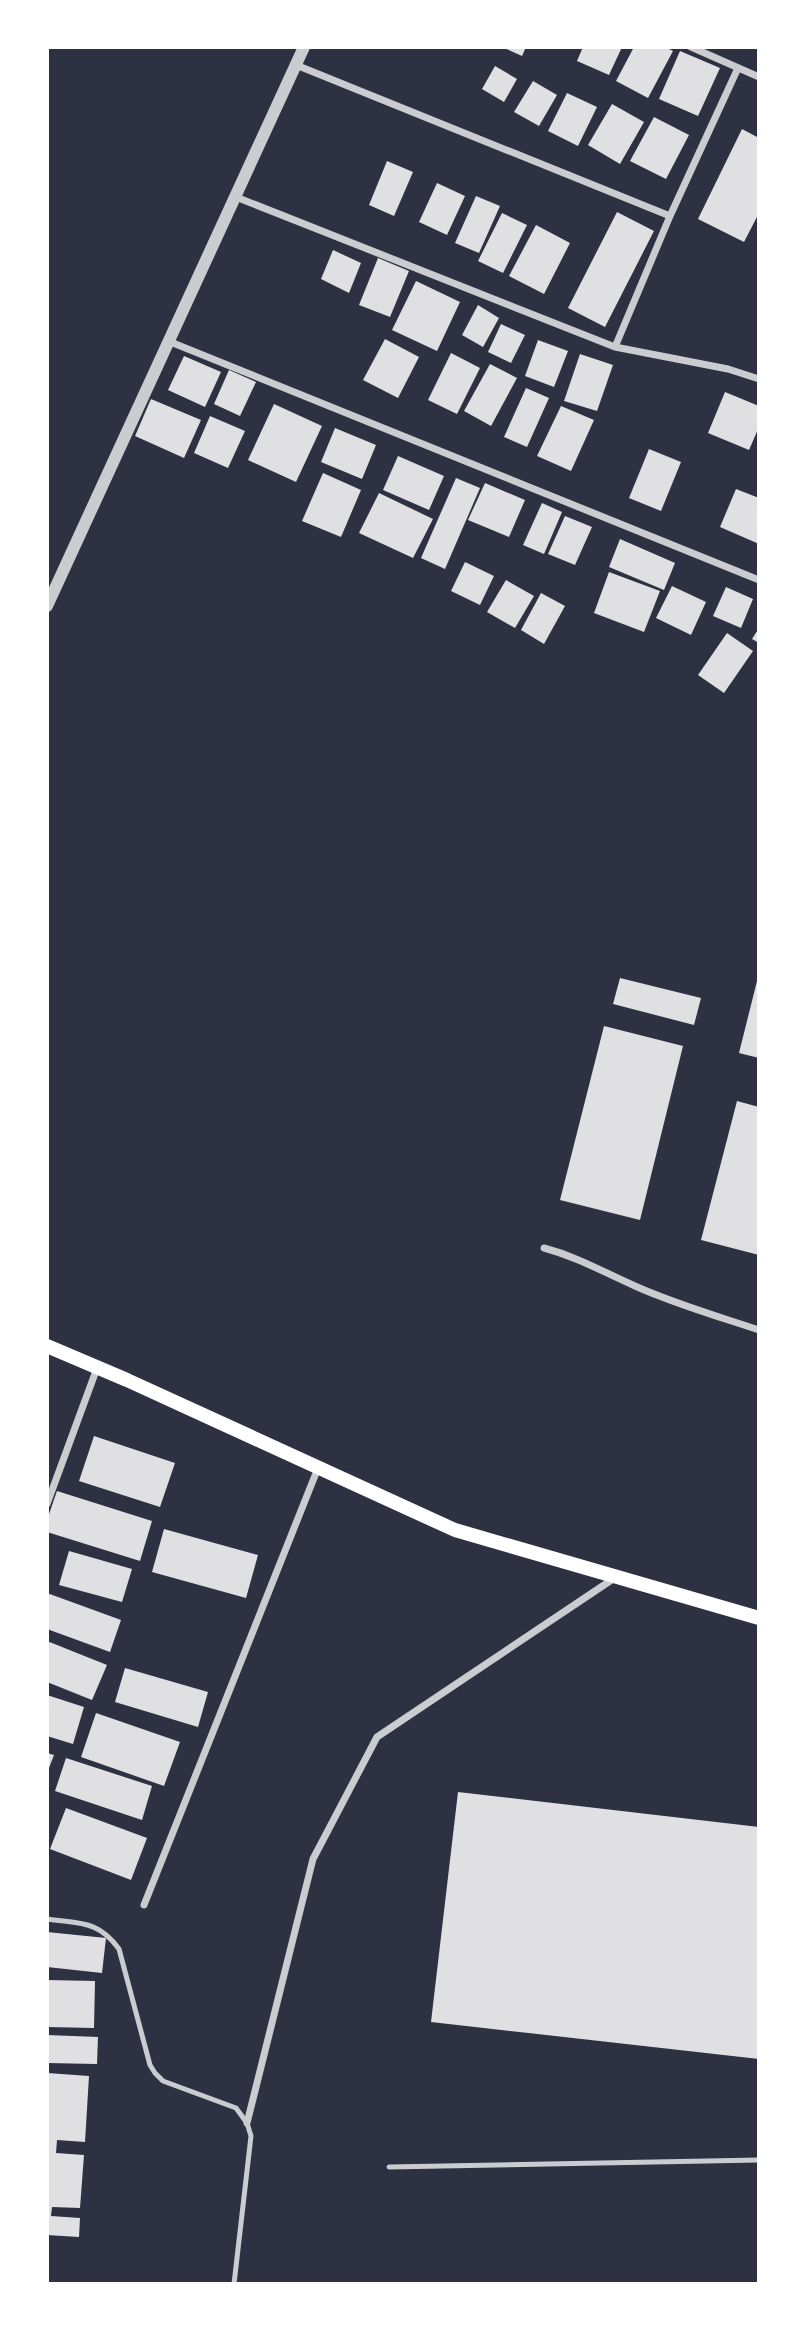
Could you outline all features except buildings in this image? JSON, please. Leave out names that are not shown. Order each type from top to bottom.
[{"type":"main road","points":[[47,1346],[455,1530],[759,1618]]},
{"type":"street","points":[[47,606],[304,47]]},
{"type":"street","points":[[691,47],[759,77]]},
{"type":"street","points":[[296,65],[670,216]]},
{"type":"street","points":[[615,347],[670,216],[738,68]]},
{"type":"street","points":[[236,197],[615,347],[728,369],[759,379]]},
{"type":"street","points":[[168,341],[759,580]]},
{"type":"street","points":[[544,1248],[576,1258],[634,1286],[685,1306],[759,1330]]},
{"type":"street","points":[[47,1504],[97,1367]]},
{"type":"street","points":[[144,1905],[318,1467]]},
{"type":"street","points":[[247,2123],[313,1859],[377,1737],[616,1577]]},
{"type":"lane","points":[[47,1919],[94,1926],[109,1935],[119,1949],[150,2065],[155,2073],[163,2081],[236,2108],[247,2123],[251,2136],[234,2284]]},
{"type":"lane","points":[[388,2167],[759,2160]]}]
